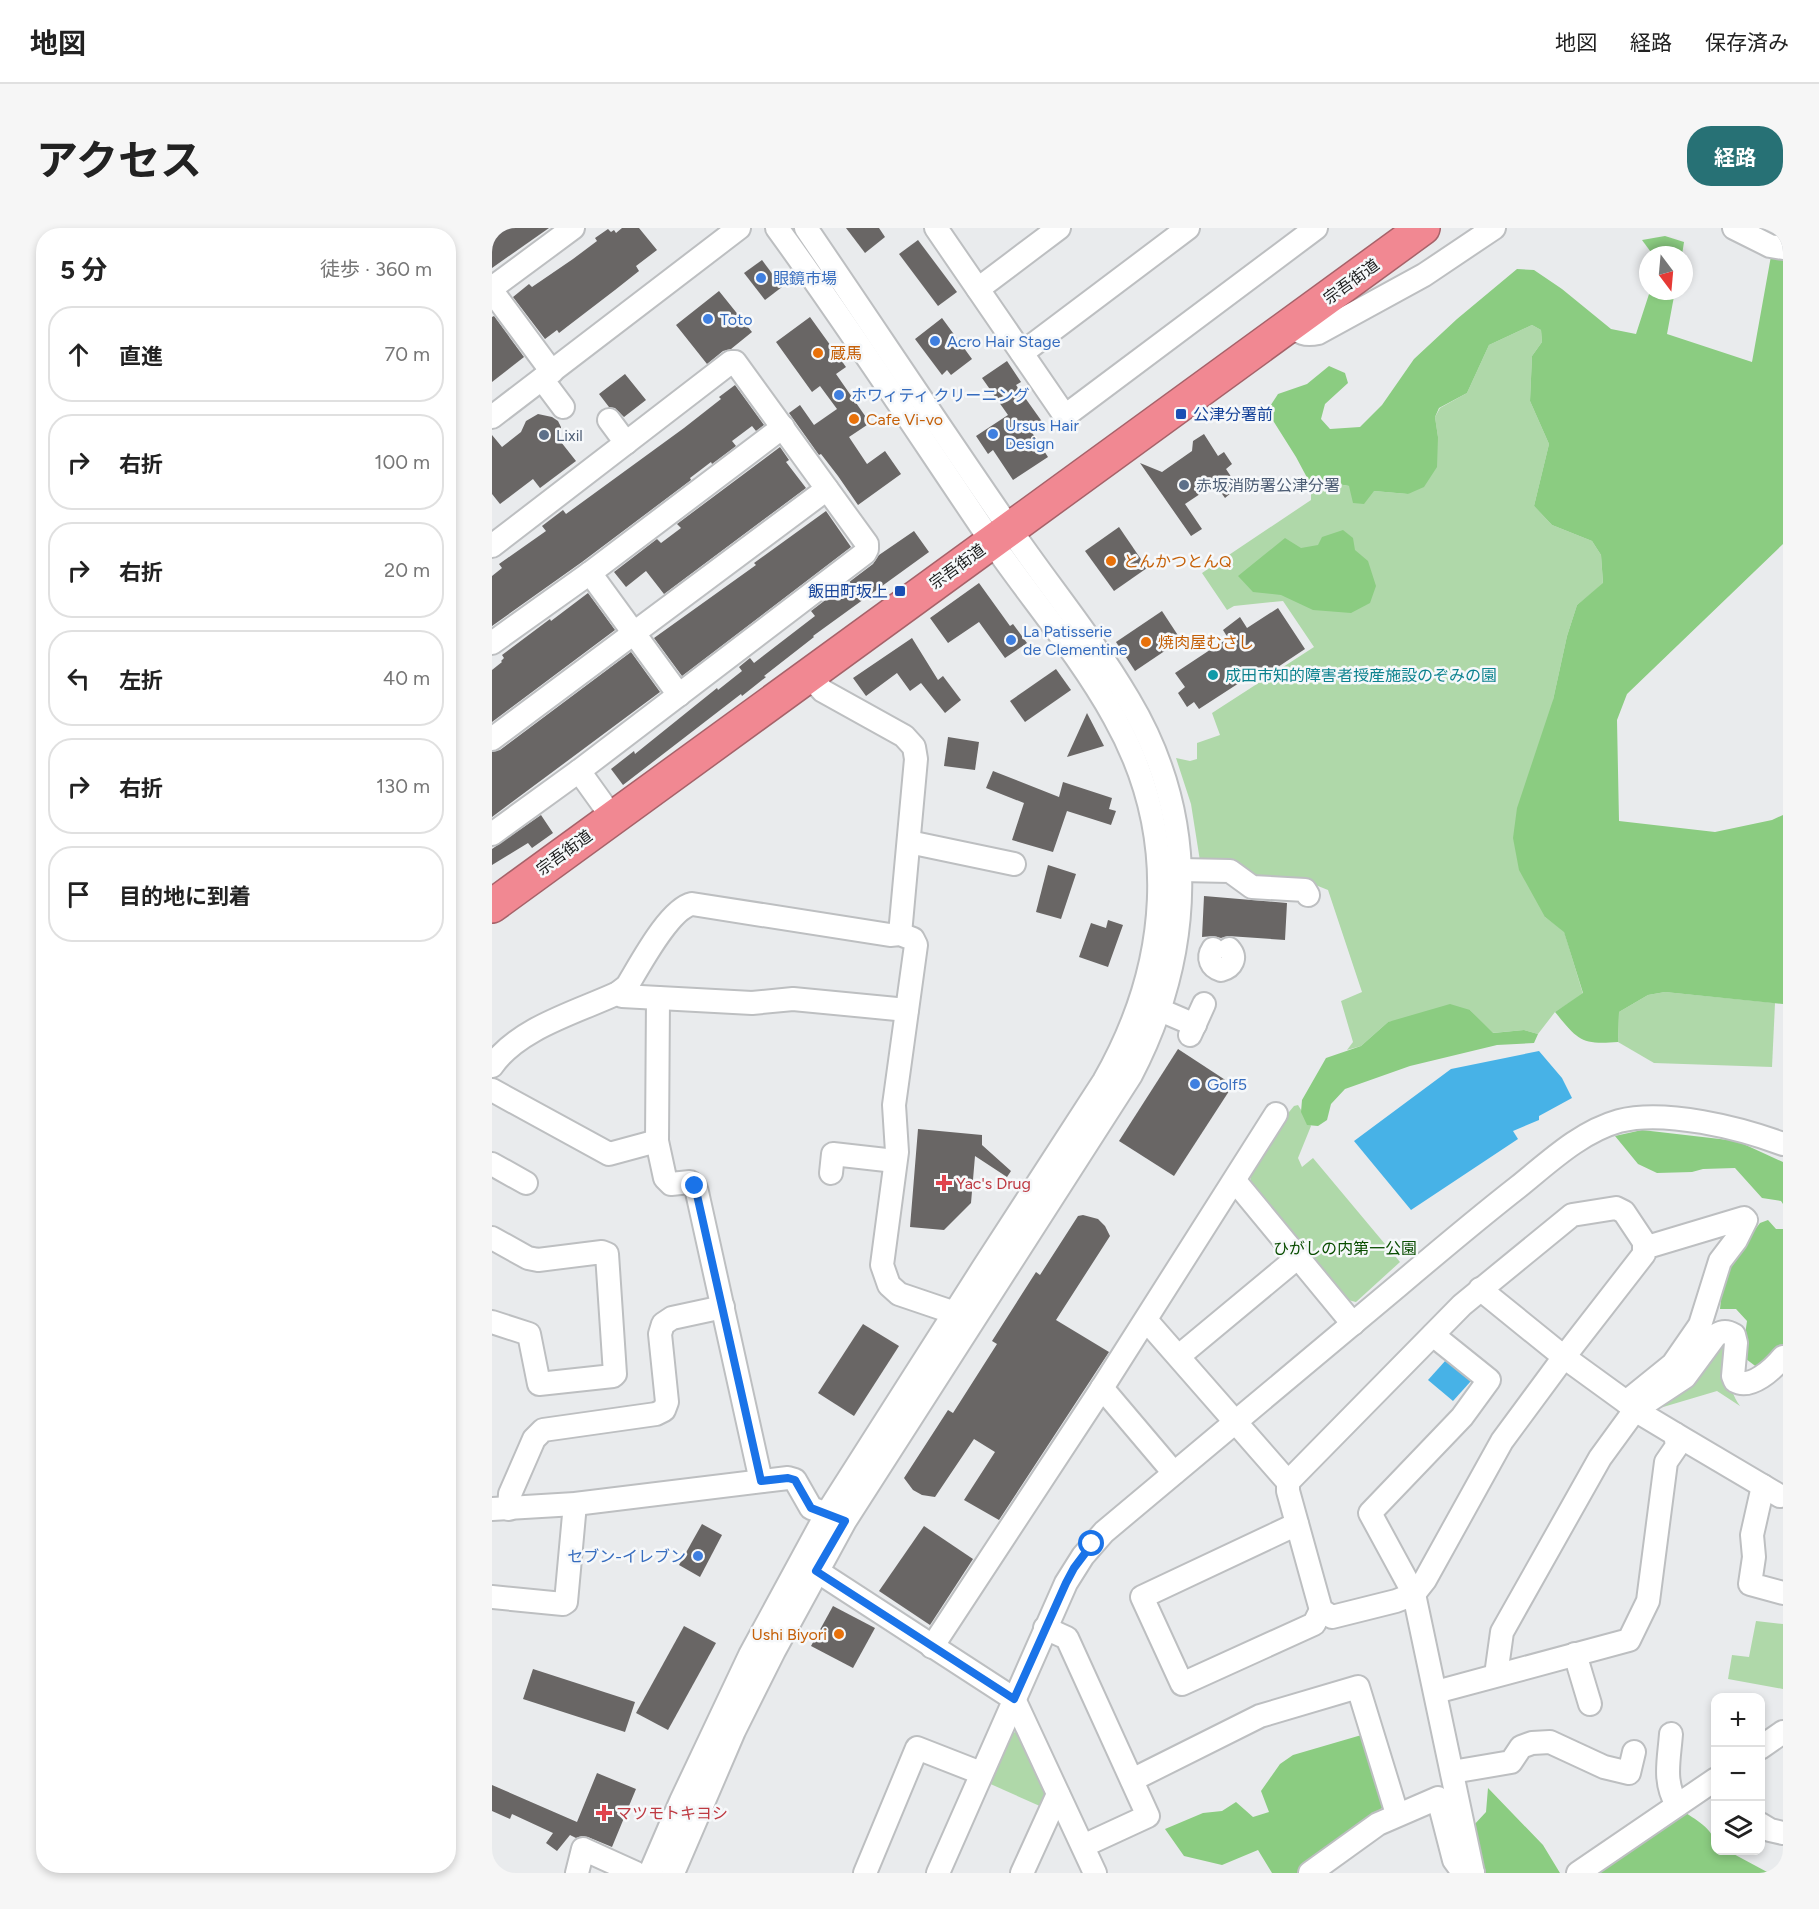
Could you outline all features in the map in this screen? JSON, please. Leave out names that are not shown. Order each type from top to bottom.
[{"type":"highway","name":"宗吾街道","points":[[492,906],[1423,228]]},
{"type":"street","points":[[564,407],[492,290],[573,228]]},
{"type":"street","points":[[492,417],[739,228]]},
{"type":"street","points":[[777,228],[1001,535],[1106,664],[1135,710],[1155,752],[1164,779],[1172,811],[1180,870],[1180,910],[1175,952],[1160,1010],[1131,1075],[836,1517]]},
{"type":"street","points":[[650,1873],[673,1793],[750,1655],[807,1567],[955,1313],[1104,1082],[1120,1053],[1135,1019],[1153,958],[1161,887],[1150,802],[1133,753],[1115,717],[806,228]]},
{"type":"street","points":[[936,228],[1065,416],[1316,228]]},
{"type":"street","points":[[978,289],[1059,228]]},
{"type":"street","points":[[1022,353],[1188,228]]},
{"type":"street","points":[[1291,325],[1301,334],[1309,336],[1318,333],[1424,275],[1494,228]]},
{"type":"street","points":[[1734,228],[1770,246],[1783,248]]},
{"type":"street","points":[[492,546],[731,362],[735,362],[867,544],[865,553],[579,771],[492,834]]},
{"type":"street","points":[[609,420],[626,443]]},
{"type":"street","points":[[492,643],[590,573],[783,427]]},
{"type":"street","points":[[492,739],[827,489]]},
{"type":"street","points":[[590,573],[679,695]]},
{"type":"street","points":[[808,675],[823,691],[904,736],[914,747],[916,759],[900,934]]},
{"type":"street","points":[[579,771],[612,817]]},
{"type":"street","points":[[909,842],[1014,864]]},
{"type":"street","points":[[1180,870],[1230,871],[1251,886],[1305,890],[1308,895]]},
{"type":"street","points":[[494,1057],[546,1025],[618,993],[627,986],[668,922],[679,910],[692,904],[890,935],[900,934],[916,942],[894,1105],[896,1156],[883,1215],[882,1264],[889,1285],[899,1294],[955,1313]]},
{"type":"street","points":[[1175,952],[1225,954]]},
{"type":"street","points":[[618,993],[622,996],[752,1004],[793,999],[907,1010]]},
{"type":"street","points":[[658,998],[657,1141],[664,1178],[671,1184],[686,1182],[695,1186],[761,1481]]},
{"type":"street","points":[[1160,1010],[1196,1021]]},
{"type":"street","points":[[492,1090],[609,1154],[657,1141]]},
{"type":"street","points":[[932,1647],[1146,1320],[1276,1114]]},
{"type":"street","points":[[938,1873],[1045,1628],[1074,1568],[1092,1544],[1174,1473],[1454,1237],[1574,1142],[1596,1130],[1620,1121],[1668,1118],[1753,1133],[1783,1144]]},
{"type":"street","points":[[831,1173],[833,1154],[896,1156]]},
{"type":"street","points":[[492,1164],[526,1183]]},
{"type":"street","points":[[1235,1181],[1353,1324]]},
{"type":"street","points":[[1146,1320],[1288,1482],[1297,1524],[1322,1610],[1332,1617],[1396,1601],[1414,1594],[1425,1580],[1502,1441],[1644,1254],[1644,1242],[1624,1212],[1616,1208],[1572,1215],[1480,1289],[1288,1482]]},
{"type":"street","points":[[1496,1675],[1502,1632],[1631,1406],[1673,1364],[1700,1325],[1720,1261],[1736,1240],[1746,1220],[1744,1218],[1644,1248]]},
{"type":"street","points":[[492,1238],[528,1258],[538,1260],[602,1252],[607,1254],[615,1374],[539,1384],[529,1334],[492,1322]]},
{"type":"street","points":[[1179,1356],[1297,1258]]},
{"type":"street","points":[[1480,1289],[1564,1357],[1631,1406],[1771,1491],[1752,1535],[1754,1557],[1750,1584],[1783,1593]]},
{"type":"street","points":[[501,1509],[534,1439],[543,1430],[656,1414],[664,1410],[667,1402],[660,1334],[663,1324],[672,1318],[723,1307]]},
{"type":"street","points":[[1631,1406],[1684,1377],[1716,1335],[1722,1332],[1734,1335],[1736,1343],[1733,1376],[1734,1380],[1740,1383],[1746,1383],[1772,1370],[1783,1357]]},
{"type":"street","points":[[1310,1873],[1378,1824],[1438,1798],[1454,1860],[1462,1871],[1473,1873],[1414,1594],[1370,1514],[1462,1418],[1489,1380],[1434,1335]]},
{"type":"street","points":[[1102,1388],[1174,1473]]},
{"type":"street","points":[[1436,1692],[1629,1640],[1648,1601],[1666,1462],[1677,1446],[1675,1434]]},
{"type":"street","points":[[501,1509],[575,1504],[788,1478],[795,1480],[811,1508],[836,1517]]},
{"type":"street","points":[[492,1597],[563,1604],[566,1602],[575,1504]]},
{"type":"street","points":[[1297,1524],[1142,1597],[1182,1684],[1314,1624],[1322,1610]]},
{"type":"street","points":[[807,1567],[1014,1699],[1095,1873]]},
{"type":"street","points":[[673,1873],[807,1567]]},
{"type":"street","points":[[1045,1628],[1067,1638],[1148,1816],[1083,1846]]},
{"type":"street","points":[[1575,1654],[1590,1704]]},
{"type":"street","points":[[1132,1780],[1260,1716],[1358,1687],[1397,1814]]},
{"type":"street","points":[[1762,1747],[1783,1732]]},
{"type":"street","points":[[1671,1734],[1668,1780],[1670,1792],[1677,1805]]},
{"type":"street","points":[[1452,1772],[1519,1766],[1521,1747],[1532,1743],[1550,1742],[1604,1767],[1629,1773],[1634,1752]]},
{"type":"street","points":[[865,1873],[917,1748],[981,1773]]},
{"type":"street","points":[[1578,1873],[1711,1782]]},
{"type":"street","points":[[1022,1873],[1058,1794]]},
{"type":"street","points":[[1765,1827],[1783,1833]]},
{"type":"street","points":[[577,1873],[583,1849],[636,1873]]},
{"type":"green space","points":[[1665,236],[1684,242],[1683,246],[1646,246],[1642,240]]},
{"type":"green space","points":[[1771,256],[1783,258],[1783,544],[1627,694],[1617,720],[1619,821],[1715,832],[1772,820],[1783,815],[1783,1004],[1665,992],[1648,995],[1619,1012],[1618,1042],[1596,1043],[1575,1035],[1555,1012],[1583,993],[1564,932],[1545,917],[1519,870],[1513,838],[1517,808],[1553,700],[1567,636],[1577,605],[1603,583],[1601,555],[1592,541],[1552,525],[1534,506],[1549,444],[1530,401],[1532,356],[1542,342],[1541,330],[1532,325],[1489,345],[1467,393],[1439,408],[1435,417],[1438,437],[1437,467],[1424,487],[1408,494],[1374,491],[1364,504],[1353,503],[1349,486],[1311,485],[1267,411],[1278,394],[1307,384],[1329,366],[1345,373],[1348,383],[1325,404],[1321,419],[1330,429],[1360,427],[1382,405],[1414,359],[1457,319],[1517,269],[1534,270],[1562,289],[1611,329],[1636,334],[1647,300],[1673,300],[1667,334],[1752,362]]},
{"type":"green space","points":[[1532,325],[1541,330],[1542,342],[1532,356],[1530,401],[1549,444],[1534,506],[1552,525],[1592,541],[1601,555],[1603,584],[1577,605],[1567,636],[1553,700],[1545,917],[1564,931],[1583,994],[1555,1012],[1538,1034],[1524,1030],[1492,1033],[1470,1010],[1388,1022],[1361,1046],[1347,1050],[1353,1042],[1341,1001],[1362,992],[1328,890],[1303,880],[1259,878],[1200,861],[1191,804],[1176,758],[1190,761],[1197,759],[1197,743],[1220,735],[1212,713],[1314,647],[1283,601],[1234,606],[1227,610],[1202,573],[1311,500],[1311,485],[1338,484],[1374,491],[1408,494],[1438,437],[1435,417],[1440,408],[1467,393],[1489,345]]},
{"type":"green space","points":[[1343,530],[1353,538],[1355,550],[1368,561],[1376,586],[1370,603],[1351,613],[1313,610],[1281,595],[1253,592],[1238,576],[1285,538],[1301,548],[1318,545],[1322,537]]},
{"type":"green space","points":[[1665,992],[1775,1003],[1772,1067],[1654,1063],[1618,1042],[1619,1012],[1648,995]]},
{"type":"green space","points":[[1450,1004],[1470,1010],[1493,1033],[1524,1030],[1538,1034],[1534,1043],[1497,1045],[1410,1066],[1345,1089],[1331,1104],[1327,1120],[1318,1126],[1307,1125],[1301,1112],[1302,1100],[1326,1058],[1361,1046],[1388,1022]]},
{"type":"green space","name":"ひがしの内第一公園","points":[[1298,1105],[1311,1126],[1298,1158],[1302,1167],[1313,1158],[1400,1262],[1356,1302],[1344,1299],[1251,1186],[1250,1174],[1289,1112]]},
{"type":"green space","points":[[1642,1130],[1737,1141],[1783,1162],[1783,1204],[1781,1201],[1762,1198],[1735,1168],[1657,1173],[1638,1164],[1615,1136]]},
{"type":"green space","points":[[1768,1220],[1776,1229],[1783,1229],[1783,1349],[1762,1371],[1742,1356],[1747,1321],[1736,1309],[1720,1309],[1724,1270],[1760,1223]]},
{"type":"green space","points":[[1726,1340],[1730,1383],[1740,1406],[1717,1391],[1653,1410]]},
{"type":"green space","points":[[1756,1621],[1783,1624],[1783,1689],[1728,1679],[1732,1655],[1749,1657]]},
{"type":"green space","points":[[1017,1732],[1049,1793],[1042,1807],[986,1782],[1009,1733]]},
{"type":"green space","points":[[1365,1734],[1385,1806],[1300,1873],[1272,1873],[1258,1850],[1222,1865],[1184,1856],[1165,1829],[1203,1813],[1222,1811],[1236,1802],[1253,1817],[1269,1812],[1261,1791],[1280,1764],[1293,1755]]},
{"type":"green space","points":[[1488,1788],[1543,1845],[1560,1873],[1481,1873],[1473,1826],[1486,1812]]},
{"type":"green space","points":[[1683,1811],[1711,1834],[1711,1855],[1735,1855],[1769,1873],[1594,1873]]},
{"type":"water","points":[[1539,1051],[1562,1078],[1572,1098],[1539,1116],[1539,1120],[1513,1131],[1518,1139],[1411,1210],[1354,1141],[1451,1069]]},
{"type":"water","points":[[1446,1360],[1471,1381],[1453,1401],[1428,1380]]},
{"type":"building","points":[[492,228],[549,228],[492,268]]},
{"type":"building","points":[[622,228],[639,228],[657,250],[636,266],[639,271],[559,333],[557,330],[545,339],[513,297],[529,284],[532,287],[573,259],[597,241],[595,238],[608,229],[616,233]]},
{"type":"building","points":[[846,228],[879,228],[885,237],[865,253]]},
{"type":"building","points":[[918,240],[957,292],[938,306],[899,254]]},
{"type":"building","points":[[762,260],[782,287],[765,300],[744,273]]},
{"type":"building","points":[[719,291],[752,332],[707,364],[676,325]]},
{"type":"building","points":[[494,316],[524,357],[492,382],[492,317]]},
{"type":"building","points":[[810,317],[846,367],[836,374],[870,423],[849,437],[867,464],[885,451],[901,474],[858,505],[789,413],[800,405],[814,425],[837,409],[820,386],[812,392],[776,342]]},
{"type":"building","points":[[942,318],[972,359],[951,375],[947,370],[942,375],[915,339]]},
{"type":"building","points":[[1007,361],[1021,382],[1016,385],[1043,423],[1031,431],[1048,457],[1013,480],[993,450],[988,454],[976,436],[1008,415],[982,378]]},
{"type":"building","points":[[625,374],[646,400],[624,417],[615,408],[609,407],[599,394]]},
{"type":"building","points":[[735,385],[764,425],[756,431],[752,426],[732,441],[736,446],[712,464],[711,462],[690,478],[691,480],[582,562],[492,626],[492,576],[502,568],[499,564],[546,531],[542,526],[563,510],[566,514],[684,428]]},
{"type":"building","points":[[538,414],[558,421],[561,427],[561,442],[576,461],[540,488],[533,479],[500,504],[492,494],[492,435],[502,447],[521,432],[526,421]]},
{"type":"building","name":"赤坂消防署公津分署","points":[[1204,434],[1218,456],[1224,452],[1232,464],[1226,469],[1238,487],[1225,498],[1215,484],[1185,504],[1202,529],[1191,536],[1140,463],[1162,472],[1192,451],[1193,441]]},
{"type":"building","points":[[780,447],[789,460],[786,462],[806,488],[664,594],[646,571],[626,587],[614,572],[657,539],[661,543],[681,528],[677,524]]},
{"type":"building","points":[[826,511],[851,547],[682,676],[654,638],[756,565],[754,563]]},
{"type":"building","points":[[1119,527],[1147,568],[1114,591],[1085,551]]},
{"type":"building","points":[[914,531],[929,552],[813,636],[742,696],[741,694],[623,785],[611,769],[634,751],[635,754],[717,688],[718,690],[742,671],[739,667],[750,658],[754,663],[815,616],[811,611],[873,564],[879,555]]},
{"type":"building","points":[[979,583],[1010,626],[1013,624],[1027,643],[1005,658],[979,622],[948,643],[930,618]]},
{"type":"building","points":[[588,593],[615,630],[492,722],[492,670],[502,662],[504,658],[502,655]]},
{"type":"building","points":[[1278,608],[1305,649],[1257,681],[1253,674],[1199,709],[1194,702],[1187,707],[1178,693],[1185,687],[1175,673],[1228,638],[1223,630],[1240,617],[1247,628]]},
{"type":"building","points":[[1162,611],[1181,640],[1135,671],[1116,642]]},
{"type":"building","points":[[912,638],[938,680],[943,676],[961,700],[945,713],[921,683],[910,691],[897,673],[866,696],[853,678]]},
{"type":"building","points":[[631,652],[660,692],[492,817],[492,752],[500,750]]},
{"type":"building","points":[[1056,669],[1071,690],[1025,722],[1010,701]]},
{"type":"building","points":[[1087,713],[1104,746],[1067,757]]},
{"type":"building","points":[[948,737],[979,742],[975,770],[944,766]]},
{"type":"building","points":[[993,771],[1059,797],[1063,782],[1112,798],[1109,809],[1116,811],[1111,825],[1067,811],[1053,852],[1012,840],[1024,803],[986,788]]},
{"type":"building","points":[[541,815],[553,833],[532,848],[528,843],[492,865],[492,849]]},
{"type":"building","points":[[1048,865],[1076,874],[1061,919],[1036,912]]},
{"type":"building","points":[[1204,896],[1287,903],[1285,940],[1228,936],[1202,937]]},
{"type":"building","points":[[1108,920],[1123,925],[1108,967],[1079,957],[1091,923],[1106,928]]},
{"type":"building","points":[[1178,1049],[1233,1085],[1174,1176],[1119,1141]]},
{"type":"building","points":[[918,1129],[982,1135],[982,1145],[1011,1171],[1007,1177],[975,1156],[971,1203],[944,1230],[910,1227]]},
{"type":"building","points":[[1078,1216],[1098,1219],[1110,1236],[1056,1320],[1109,1352],[999,1520],[964,1500],[995,1452],[974,1439],[935,1497],[922,1495],[913,1490],[904,1478],[948,1410],[953,1413],[997,1344],[992,1341],[1036,1272],[1040,1275]]},
{"type":"building","points":[[863,1324],[899,1346],[854,1416],[818,1393]]},
{"type":"building","points":[[702,1524],[722,1535],[700,1577],[679,1565]]},
{"type":"building","points":[[924,1526],[973,1559],[930,1625],[879,1591]]},
{"type":"building","points":[[833,1606],[875,1628],[853,1668],[811,1646]]},
{"type":"building","points":[[684,1626],[716,1643],[668,1730],[636,1713]]},
{"type":"building","points":[[533,1669],[635,1702],[625,1732],[523,1699]]},
{"type":"building","points":[[597,1773],[636,1789],[612,1847],[588,1837],[576,1838],[570,1835],[557,1851],[546,1843],[553,1833],[512,1814],[510,1819],[492,1811],[492,1785],[577,1822]]},
{"type":"place","name":"眼鏡市場","points":[[761,278]]},
{"type":"place","name":"Toto","points":[[708,319]]},
{"type":"place","name":"Acro Hair Stage","points":[[935,341]]},
{"type":"place","name":"蔵馬","points":[[818,353]]},
{"type":"place","name":"ホワィティ クリーニング","points":[[839,395]]},
{"type":"place","name":"公津分署前","points":[[1181,414]]},
{"type":"place","name":"Cafe Vi-vo","points":[[854,419]]},
{"type":"place","name":"Ursus Hair Design","points":[[993,434]]},
{"type":"place","name":"Lixil","points":[[544,435]]},
{"type":"place","name":"赤坂消防署公津分署","points":[[1184,485]]},
{"type":"place","name":"とんかつとんQ","points":[[1111,561]]},
{"type":"place","name":"飯田町坂上","points":[[900,591]]},
{"type":"place","name":"La Patisserie de Clementine","points":[[1011,640]]},
{"type":"place","name":"焼肉屋むさし","points":[[1146,642]]},
{"type":"place","name":"成田市知的障害者授産施設のぞみの園","points":[[1213,675]]},
{"type":"place","name":"Golf5","points":[[1195,1084]]},
{"type":"place","name":"Yac's Drug","points":[[944,1183]]},
{"type":"place","name":"セブン-イレブン","points":[[698,1556]]},
{"type":"place","name":"Ushi Biyori","points":[[839,1634]]},
{"type":"place","name":"マツモトキヨシ","points":[[604,1813]]},
{"type":"route","points":[[695,1186],[761,1481],[788,1478],[795,1480],[811,1508],[845,1521],[816,1571],[1014,1699],[1066,1583],[1092,1544]]}]
